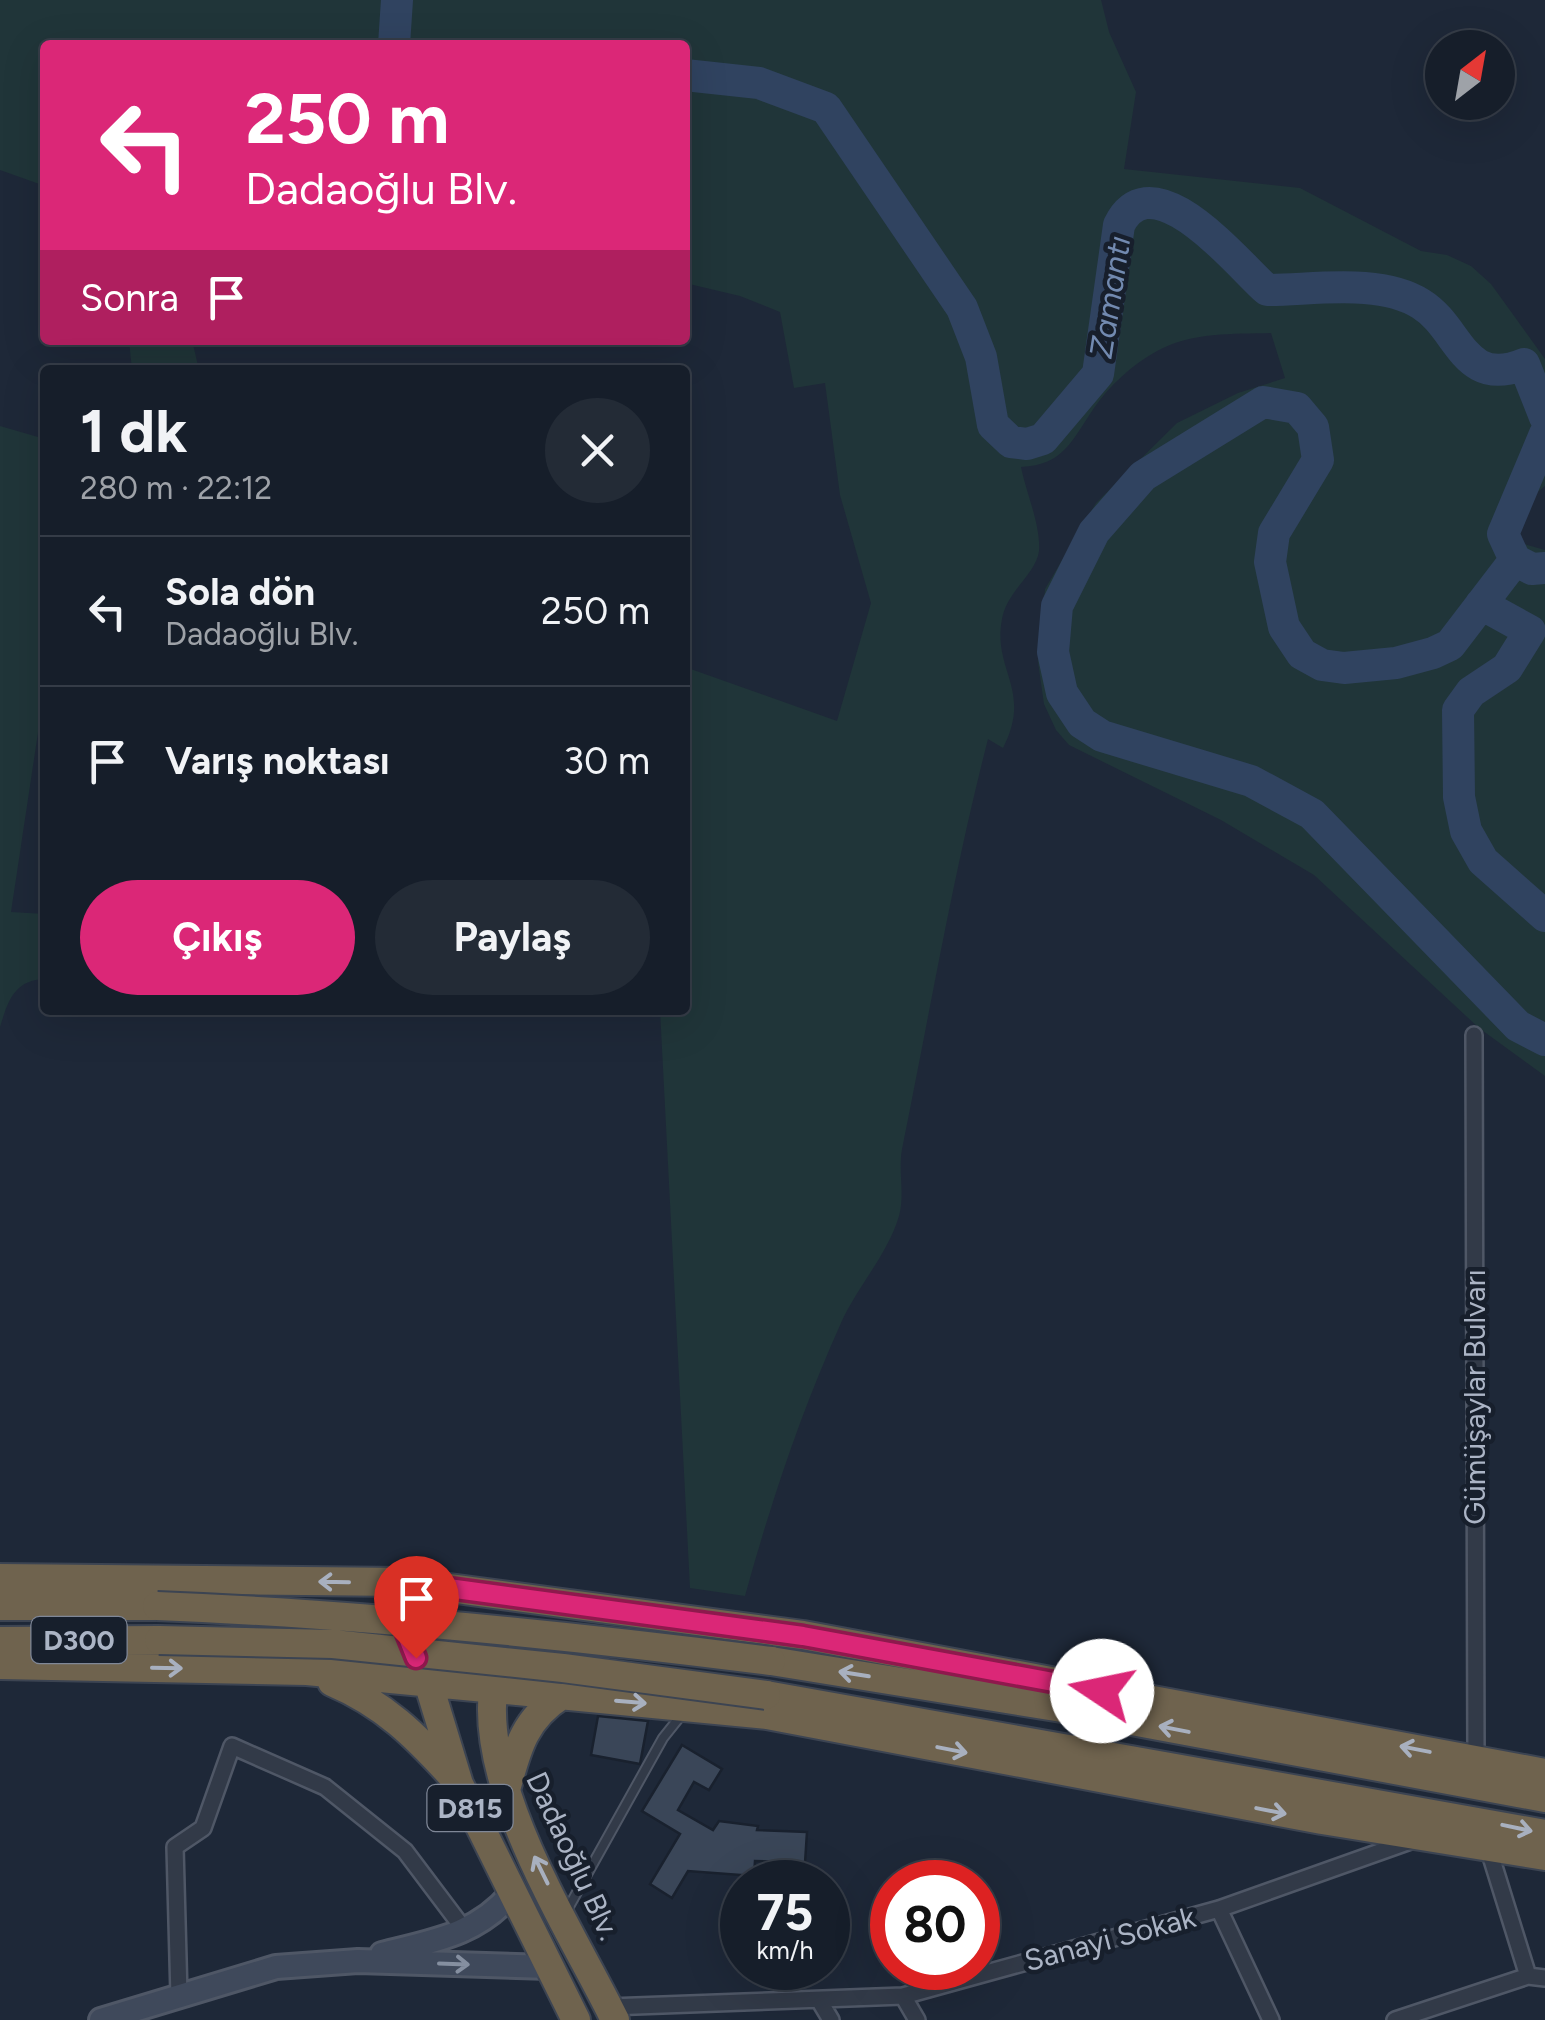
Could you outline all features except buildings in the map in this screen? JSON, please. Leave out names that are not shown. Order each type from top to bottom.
[{"type":"highway","points":[[0,1578],[404,1582],[803,1636],[1545,1773]]},
{"type":"highway","name":"D815","points":[[404,1582],[406,1633],[428,1682],[459,1784],[576,2020]]},
{"type":"highway","name":"Dadaoğlu Blv.","points":[[509,1596],[504,1644],[492,1688],[490,1737],[504,1796],[612,2014]]},
{"type":"highway","name":"D300","points":[[0,1606],[157,1606],[334,1613],[565,1634],[771,1661],[1062,1708],[1545,1798]]},
{"type":"highway","name":"D300","points":[[0,1641],[333,1644],[766,1695],[1545,1834]]},
{"type":"highway","points":[[0,1665],[308,1672],[768,1715],[1545,1856]]},
{"type":"highway","points":[[308,1672],[366,1696],[402,1721],[459,1784]]},
{"type":"highway","points":[[504,1796],[520,1740],[537,1711],[562,1695]]},
{"type":"main road","points":[[358,1961],[466,1932],[492,1917],[511,1894]]},
{"type":"main road","points":[[101,2020],[276,1967],[358,1961],[550,1967]]},
{"type":"street","name":"Gümüşaylar Bulvarı","points":[[1474,1034],[1476,1760]]},
{"type":"street","points":[[180,1996],[175,1847],[203,1828],[232,1746],[338,1798],[405,1850],[466,1932]]},
{"type":"street","name":"Sanayi Sokak","points":[[612,2014],[738,2003],[903,1996],[1219,1909],[1424,1836]]},
{"type":"street","points":[[1395,2020],[1537,1977],[1488,1847]]},
{"type":"street","points":[[1219,1909],[1271,2020]]},
{"type":"street","points":[[903,1996],[917,2020]]},
{"type":"street","points":[[819,2000],[831,2020]]},
{"type":"street","points":[[738,2003],[747,2020]]},
{"type":"lane","points":[[564,1916],[664,1738],[687,1707]]},
{"type":"green space","points":[[0,0],[1101,0],[1109,32],[1136,92],[1124,169],[1300,188],[1421,251],[1447,255],[1471,266],[1491,284],[1545,359],[1545,486],[1530,498],[1516,528],[1524,544],[1545,550],[1545,1076],[1479,1028],[1314,875],[1221,820],[1069,745],[1056,730],[1044,704],[1038,662],[1045,589],[1096,503],[1177,423],[1238,393],[1285,378],[1271,333],[1198,337],[1157,351],[1114,384],[1057,456],[1021,467],[1036,520],[1039,551],[1002,619],[1002,653],[1014,711],[1003,748],[988,739],[964,841],[902,1149],[899,1216],[888,1244],[841,1323],[813,1390],[776,1492],[745,1596],[690,1588],[660,1015],[690,1015],[690,669],[837,721],[871,603],[840,495],[825,383],[794,388],[780,312],[740,296],[690,284],[690,40],[40,40],[40,184],[0,170]]},
{"type":"green space","points":[[130,345],[193,345],[198,365],[132,365]]},
{"type":"green space","points":[[0,426],[40,438],[40,719],[11,912],[40,914],[40,979],[19,988],[0,1027]]},
{"type":"waterway","name":"Zamantı","points":[[394,40],[397,0]]},
{"type":"waterway","name":"Zamantı","points":[[690,76],[759,83],[826,108],[962,308],[981,357],[993,425],[1011,442],[1027,444],[1043,439],[1098,374],[1119,225],[1134,207],[1152,203],[1194,222],[1267,290],[1366,288],[1421,304],[1475,362],[1488,369],[1504,370],[1524,364],[1545,417]]},
{"type":"waterway","points":[[1515,560],[1450,645],[1433,653],[1396,663],[1344,668],[1322,665],[1302,654],[1284,627],[1270,562],[1274,533],[1318,460],[1313,427],[1297,408],[1263,402],[1143,476],[1094,532],[1057,606],[1053,652],[1062,693],[1082,723],[1102,736],[1251,781],[1312,814],[1518,1026],[1545,1040]]},
{"type":"waterway","name":"Zamantı","points":[[1545,434],[1503,534],[1515,560],[1532,569],[1545,568]]},
{"type":"waterway","points":[[1481,604],[1530,631],[1507,668],[1471,692],[1458,710],[1459,797],[1466,831],[1483,861],[1545,916]]},
{"type":"route","points":[[416,1658],[406,1633],[404,1582],[803,1636],[1102,1691]]}]
